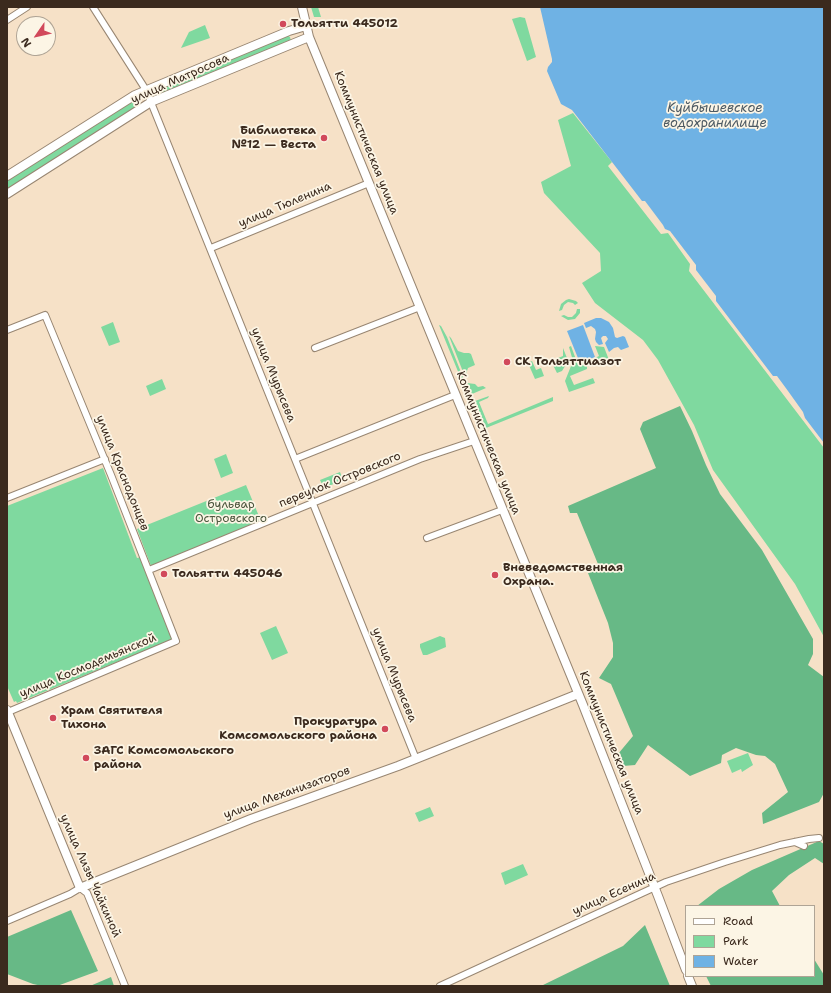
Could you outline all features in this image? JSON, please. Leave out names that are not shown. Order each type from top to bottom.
[{"type":"main road","name":"Коммунистическая улица","points":[[302,7],[309,37],[578,694],[685,967]]},
{"type":"main road","name":"улица Матросова","points":[[7,176],[135,95],[289,31],[306,26]]},
{"type":"main road","name":"улица Матросова","points":[[7,194],[151,102],[309,37]]},
{"type":"main road","name":"улица Механизаторов","points":[[80,888],[258,816],[416,759],[578,694]]},
{"type":"main road","name":"улица Лизы Чайкиной","points":[[7,711],[80,888]]},
{"type":"street","points":[[7,20],[27,7]]},
{"type":"street","name":"улица Мурысева","points":[[93,7],[146,90],[416,759]]},
{"type":"street","name":"улица Тюленина","points":[[211,248],[369,183]]},
{"type":"street","points":[[315,348],[420,307]]},
{"type":"street","name":"улица Краснодонцев","points":[[7,330],[45,315],[105,459],[176,641]]},
{"type":"street","points":[[295,459],[455,395]]},
{"type":"street","name":"переулок Островского","points":[[149,570],[420,459],[474,441]]},
{"type":"street","points":[[7,498],[105,459]]},
{"type":"street","points":[[427,538],[502,510]]},
{"type":"street","name":"улица Космодемьянской","points":[[7,711],[176,641]]},
{"type":"street","name":"улица Есенина","points":[[440,986],[666,882],[780,845],[819,838]]},
{"type":"street","points":[[795,842],[804,846]]},
{"type":"street","name":"улица Механизаторов","points":[[7,921],[70,894],[80,888]]},
{"type":"street","name":"улица Лизы Чайкиной","points":[[80,888],[86,893],[124,986]]},
{"type":"green space","points":[[311,7],[318,7],[321,17],[314,17]]},
{"type":"green space","points":[[520,17],[525,18],[536,57],[527,61],[512,19]]},
{"type":"green space","points":[[205,25],[210,38],[181,48],[189,32]]},
{"type":"green space","points":[[287,35],[290,37],[291,41],[161,96],[156,89]]},
{"type":"green space","points":[[135,97],[139,106],[7,191],[7,179]]},
{"type":"green space","points":[[573,113],[612,162],[608,166],[661,234],[668,233],[690,264],[689,271],[824,448],[824,637],[795,584],[713,470],[694,425],[658,360],[643,340],[595,303],[582,283],[601,271],[600,253],[544,193],[541,182],[571,166],[558,120]]},
{"type":"green space","points":[[569,299],[578,303],[575,305],[568,302],[564,305],[562,310],[559,311],[561,304]]},
{"type":"green space","points":[[577,309],[580,309],[580,313],[575,319],[568,320],[561,316],[564,315],[572,317],[576,313]]},
{"type":"green space","points":[[113,322],[120,342],[109,346],[101,327]]},
{"type":"green space","points":[[439,325],[447,337],[470,395],[468,396]]},
{"type":"green space","points":[[449,336],[458,351],[471,354],[475,365],[468,368],[465,377]]},
{"type":"green space","points":[[571,346],[578,365],[585,362],[587,367],[587,369],[570,376],[574,385],[593,378],[595,383],[569,392],[565,381],[573,361],[569,347]]},
{"type":"green space","points":[[595,346],[604,347],[609,360],[594,366],[591,360],[599,356]]},
{"type":"green space","points":[[563,348],[567,358],[567,363],[562,371],[557,373],[552,363],[559,361],[558,358],[563,356]]},
{"type":"green space","points":[[532,361],[536,370],[541,368],[544,376],[535,379],[528,363]]},
{"type":"green space","points":[[162,379],[166,389],[150,396],[146,386]]},
{"type":"green space","points":[[467,383],[475,384],[478,387],[483,386],[486,388],[472,394]]},
{"type":"green space","points":[[489,396],[488,398],[479,402],[488,424],[553,397],[553,401],[486,428],[475,401]]},
{"type":"green space","points":[[474,402],[484,427],[482,430],[471,403]]},
{"type":"green space","points":[[680,406],[720,494],[762,550],[813,639],[813,654],[808,665],[824,677],[824,793],[819,802],[763,824],[762,813],[788,792],[775,764],[765,756],[756,755],[736,748],[722,755],[721,763],[690,776],[648,745],[635,765],[623,766],[618,754],[633,736],[611,684],[599,678],[613,657],[613,643],[608,623],[588,573],[600,569],[577,513],[570,513],[568,506],[656,468],[640,429],[643,422]]},
{"type":"green space","points":[[226,454],[233,473],[221,478],[214,459]]},
{"type":"green space","points":[[103,468],[137,558],[141,557],[173,639],[17,703],[16,701],[14,702],[7,686],[7,506]]},
{"type":"green space","points":[[340,472],[343,480],[324,488],[320,480]]},
{"type":"green space","name":"бульвар Островского","points":[[246,485],[261,521],[151,566],[137,529]]},
{"type":"green space","points":[[276,626],[288,653],[272,660],[260,633]]},
{"type":"green space","points":[[440,636],[445,638],[446,647],[427,655],[423,655],[420,644]]},
{"type":"green space","points":[[748,753],[753,765],[742,772],[741,769],[732,773],[727,761]]},
{"type":"green space","points":[[430,807],[434,816],[419,822],[415,813]]},
{"type":"green space","points":[[819,841],[824,844],[824,864],[815,858],[789,875],[772,891],[779,905],[698,905],[719,889],[752,870]]},
{"type":"green space","points":[[523,864],[528,875],[505,885],[501,873]]},
{"type":"green space","points":[[71,910],[98,971],[57,986],[42,986],[33,984],[7,974],[7,937]]},
{"type":"green space","points":[[645,925],[670,986],[541,986],[623,946]]},
{"type":"green space","points":[[815,961],[824,975],[824,986],[711,986],[706,977],[815,977]]},
{"type":"green space","points":[[111,977],[114,986],[90,986]]},
{"type":"water","name":"Куйбышевское водохранилище","points":[[540,7],[824,7],[824,443],[777,376],[773,376],[716,301],[716,296],[696,270],[696,265],[670,231],[665,229],[645,201],[642,201],[572,110],[561,104],[547,71],[552,59]]},
{"type":"water","points":[[596,318],[601,318],[609,322],[613,328],[615,337],[625,337],[629,347],[621,350],[618,347],[614,348],[609,352],[605,343],[608,339],[606,336],[601,338],[603,344],[599,345],[595,339],[595,329],[591,326],[586,328],[584,323]]},
{"type":"water","points":[[583,325],[595,357],[580,363],[567,331]]},
{"type":"place","name":"Тольятти 445012","points":[[283,24]]},
{"type":"place","name":"Библиотека №12 — Веста","points":[[324,138]]},
{"type":"place","name":"СК Тольяттиазот","points":[[507,362]]},
{"type":"place","name":"Тольятти 445046","points":[[164,574]]},
{"type":"place","name":"Вневедомственная Охрана.","points":[[495,575]]},
{"type":"place","name":"Храм Святителя Тихона","points":[[53,718]]},
{"type":"place","name":"Прокуратура Комсомольского района","points":[[385,729]]},
{"type":"place","name":"ЗАГС Комсомольского района","points":[[86,758]]}]
